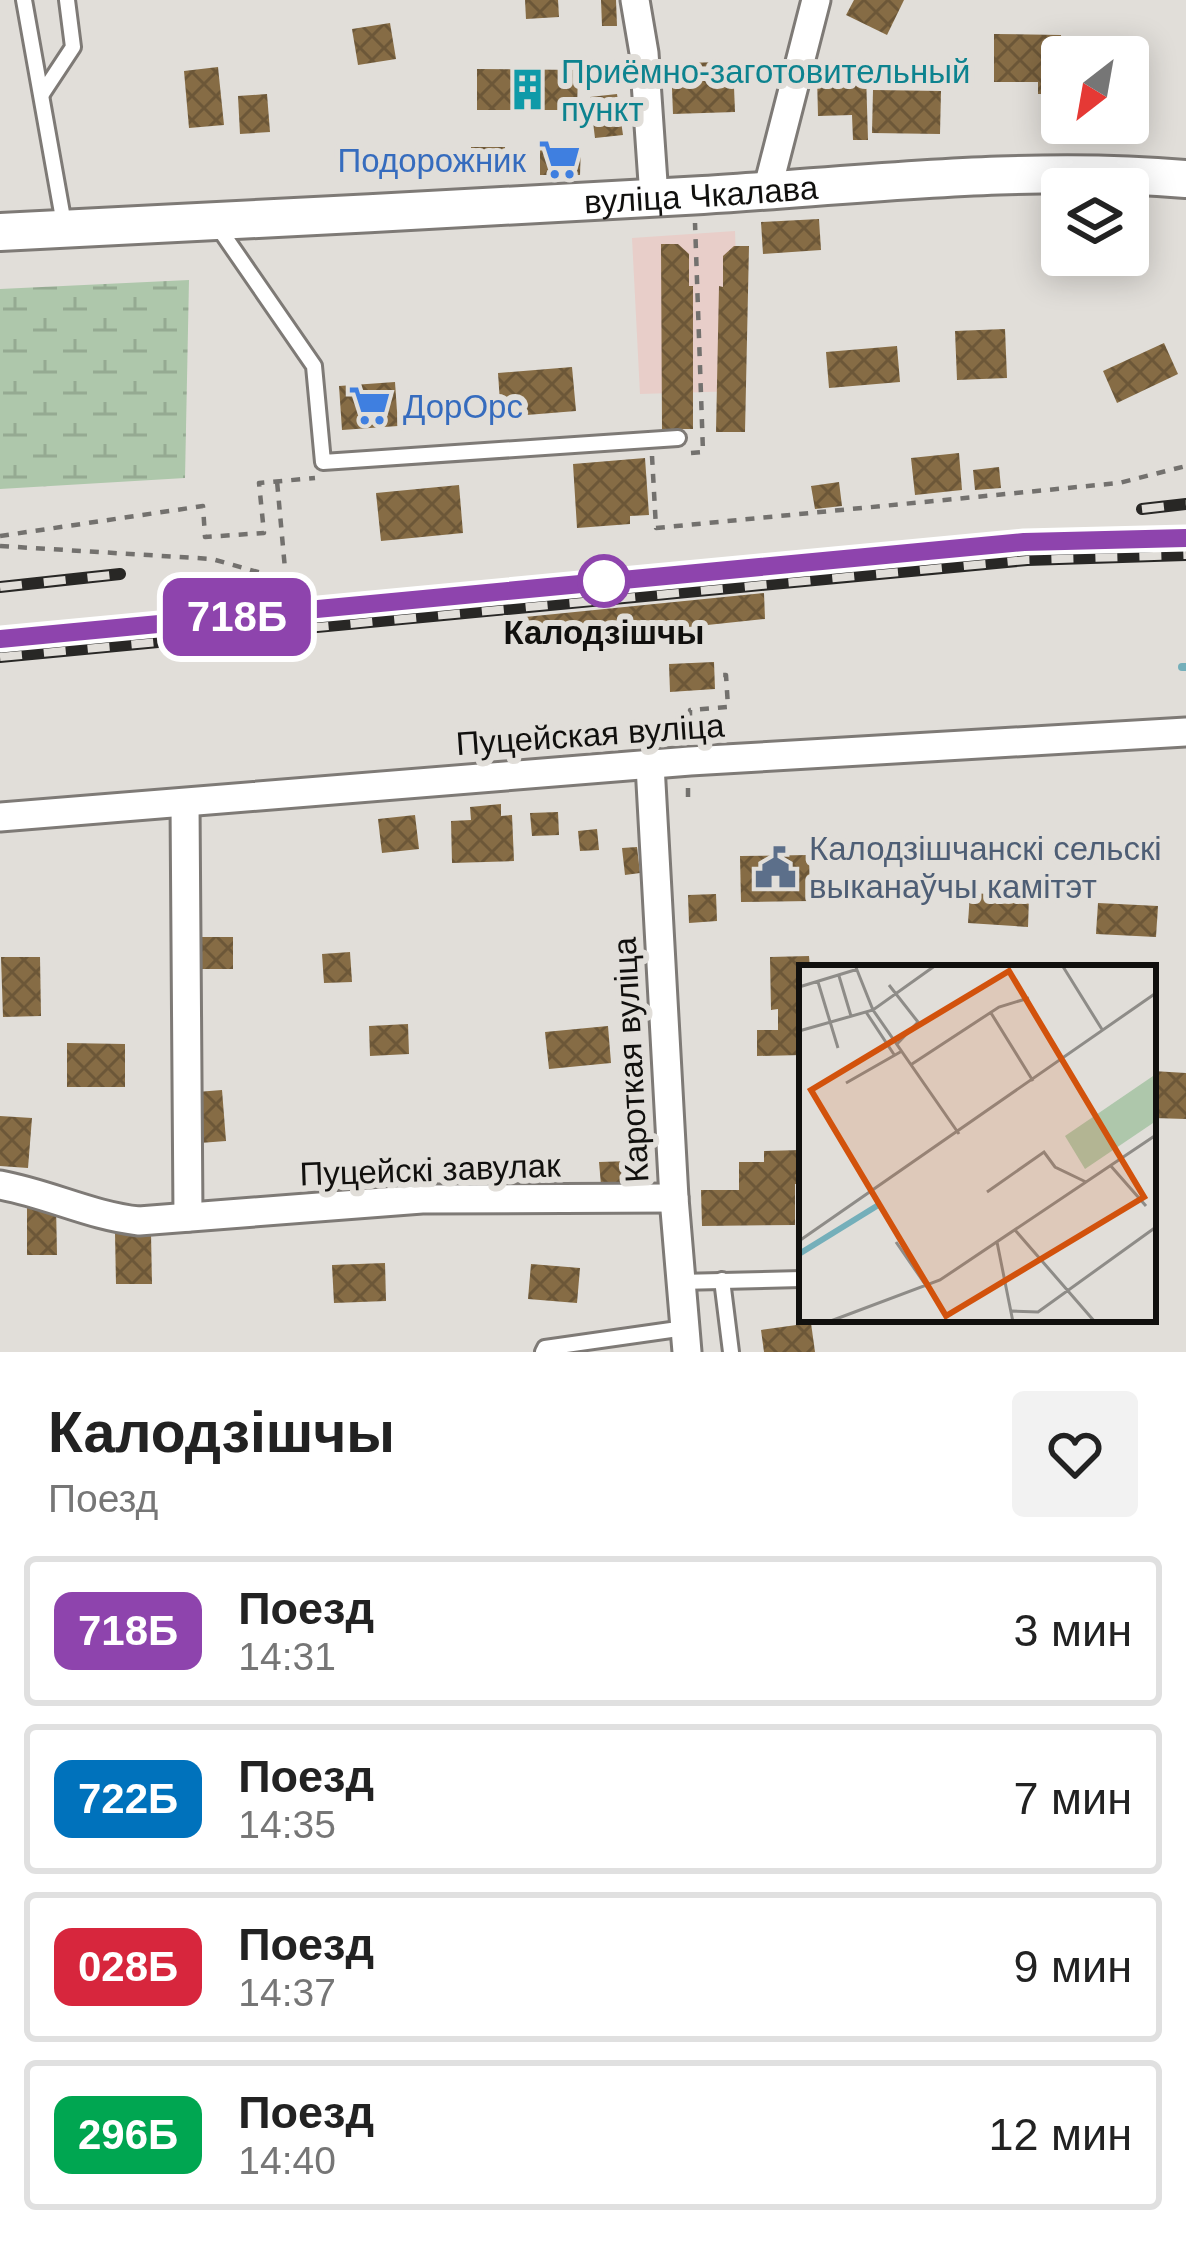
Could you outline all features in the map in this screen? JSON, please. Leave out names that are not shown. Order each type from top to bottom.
[{"type":"street","points":[[635,0],[644,53],[654,197]]},
{"type":"street","points":[[767,190],[816,0]]},
{"type":"street","name":"вуліца Чкалава","points":[[0,232],[1078,174],[1186,178]]},
{"type":"street","name":"Пуцейская вуліца","points":[[0,818],[690,761],[1186,732]]},
{"type":"street","name":"Кароткая вуліца","points":[[650,765],[686,1340]]},
{"type":"street","points":[[185,802],[188,1216]]},
{"type":"street","name":"Пуцейскі завулак","points":[[0,1185],[45,1193],[105,1218],[140,1221],[422,1199],[674,1198]]},
{"type":"lane","points":[[24,0],[64,229]]},
{"type":"lane","points":[[42,94],[73,47],[67,0]]},
{"type":"lane","points":[[214,220],[314,366],[323,462],[678,437]]},
{"type":"lane","points":[[679,1282],[799,1279]]},
{"type":"lane","points":[[722,1280],[731,1352]]},
{"type":"lane","points":[[543,1352],[545,1348],[686,1340]]},
{"type":"path","points":[[697,195],[703,452]]},
{"type":"path","points":[[652,454],[656,528],[1118,483],[1186,466]]},
{"type":"path","points":[[0,546],[212,559],[286,580],[277,481]]},
{"type":"path","points":[[0,536],[203,506],[205,537],[264,533],[261,503]]},
{"type":"path","points":[[690,761],[690,710],[728,707],[726,675],[715,675]]},
{"type":"shaded area","points":[[735,231],[740,391],[640,394],[632,238]]},
{"type":"green space","points":[[189,280],[185,478],[0,489],[0,289]]},
{"type":"building","points":[[525,0],[558,0],[559,17],[526,19]]},
{"type":"building","points":[[601,0],[616,0],[617,26],[602,26]]},
{"type":"building","points":[[854,0],[904,0],[887,35],[846,15]]},
{"type":"building","points":[[390,23],[396,59],[358,65],[352,29]]},
{"type":"building","points":[[994,34],[1061,35],[1041,36],[1041,94],[1038,82],[994,82]]},
{"type":"building","points":[[733,62],[735,112],[673,114],[671,63]]},
{"type":"building","points":[[218,67],[224,125],[189,128],[184,71]]},
{"type":"building","name":"Приёмно-заготовительный пункт","points":[[477,69],[578,70],[577,110],[477,110]]},
{"type":"building","points":[[866,74],[868,140],[853,140],[852,115],[818,116],[817,76]]},
{"type":"building","points":[[873,90],[941,91],[940,134],[872,133]]},
{"type":"building","points":[[267,94],[270,132],[240,134],[238,96]]},
{"type":"building","points":[[617,94],[623,135],[595,138],[590,97]]},
{"type":"building","name":"Подорожник","points":[[540,144],[581,144],[580,175],[540,175]]},
{"type":"building","points":[[471,147],[505,147],[506,173],[471,174]]},
{"type":"building","points":[[819,219],[821,250],[763,254],[761,222]]},
{"type":"building","points":[[661,244],[678,244],[689,254],[693,429],[662,429]]},
{"type":"building","points":[[734,246],[749,246],[745,432],[716,432],[719,286],[723,287],[723,256]]},
{"type":"building","points":[[1005,329],[1007,378],[957,380],[955,331]]},
{"type":"building","points":[[1164,343],[1178,374],[1117,403],[1103,371]]},
{"type":"building","points":[[897,346],[900,382],[829,388],[826,352]]},
{"type":"building","points":[[572,367],[576,411],[501,417],[498,373]]},
{"type":"building","name":"ДорОрс","points":[[395,382],[398,426],[342,430],[339,386]]},
{"type":"building","points":[[959,453],[962,490],[915,495],[911,458]]},
{"type":"building","points":[[645,458],[649,515],[630,516],[630,524],[577,528],[573,464]]},
{"type":"building","points":[[999,467],[1001,488],[975,490],[973,470]]},
{"type":"building","points":[[839,482],[842,506],[815,509],[811,486]]},
{"type":"building","points":[[459,485],[463,533],[381,541],[376,493]]},
{"type":"building","points":[[764,593],[765,619],[528,644],[525,617]]},
{"type":"building","points":[[714,662],[715,689],[670,692],[669,664]]},
{"type":"building","points":[[501,804],[501,816],[512,815],[514,861],[452,863],[451,821],[471,820],[470,807]]},
{"type":"building","points":[[558,812],[559,835],[532,836],[530,813]]},
{"type":"building","points":[[415,815],[419,849],[382,853],[378,819]]},
{"type":"building","points":[[597,829],[599,850],[580,851],[578,831]]},
{"type":"building","points":[[637,847],[640,873],[625,875],[622,848]]},
{"type":"building","name":"Калодзішчанскі сельскі выканаўчы камітэт","points":[[809,855],[810,901],[741,902],[740,856]]},
{"type":"building","points":[[970,893],[1029,896],[1028,927],[968,923]]},
{"type":"building","points":[[716,894],[717,921],[689,923],[688,895]]},
{"type":"building","points":[[1098,903],[1158,906],[1156,937],[1096,934]]},
{"type":"building","points":[[198,937],[233,937],[233,969],[198,969]]},
{"type":"building","points":[[350,952],[352,982],[324,983],[322,954]]},
{"type":"building","points":[[809,956],[810,965],[799,965],[799,1055],[757,1056],[757,1030],[778,1030],[778,1009],[771,1010],[770,957]]},
{"type":"building","points":[[1,957],[40,957],[41,1016],[3,1017]]},
{"type":"building","points":[[408,1024],[409,1054],[370,1056],[369,1026]]},
{"type":"building","points":[[608,1026],[611,1063],[549,1069],[545,1032]]},
{"type":"building","points":[[67,1043],[125,1044],[125,1087],[67,1087]]},
{"type":"building","points":[[1156,1071],[1186,1073],[1186,1119],[1156,1118]]},
{"type":"building","points":[[222,1090],[226,1141],[200,1143],[197,1092]]},
{"type":"building","points":[[0,1116],[32,1118],[28,1168],[0,1166]]},
{"type":"building","points":[[799,1150],[795,1225],[702,1226],[701,1190],[739,1190],[739,1162],[764,1162],[764,1151]]},
{"type":"building","points":[[632,1161],[633,1184],[601,1185],[599,1162]]},
{"type":"building","points":[[27,1204],[56,1204],[57,1255],[27,1255]]},
{"type":"building","points":[[115,1233],[151,1233],[152,1284],[116,1284]]},
{"type":"building","points":[[385,1263],[386,1301],[334,1303],[332,1265]]},
{"type":"building","points":[[531,1264],[580,1268],[577,1303],[528,1299]]},
{"type":"building","points":[[811,1323],[815,1352],[764,1352],[761,1330]]},
{"type":"railway","points":[[1142,509],[1186,504]]},
{"type":"railway","points":[[176,622],[1072,541]]},
{"type":"railway","points":[[0,657],[1027,560],[1186,555]]},
{"type":"railway","points":[[0,587],[120,574]]},
{"type":"train","name":"718Б","points":[[0,639],[1024,542],[1186,538]]},
{"type":"place","name":"Приёмно-заготовительный пункт","points":[[527,90]]},
{"type":"place","name":"Подорожник","points":[[560,160]]},
{"type":"place","name":"ДорОрс","points":[[369,406]]},
{"type":"place","name":"Калодзішчы","points":[[604,581]]},
{"type":"place","name":"Калодзішчанскі сельскі выканаўчы камітэт","points":[[775,867]]}]
